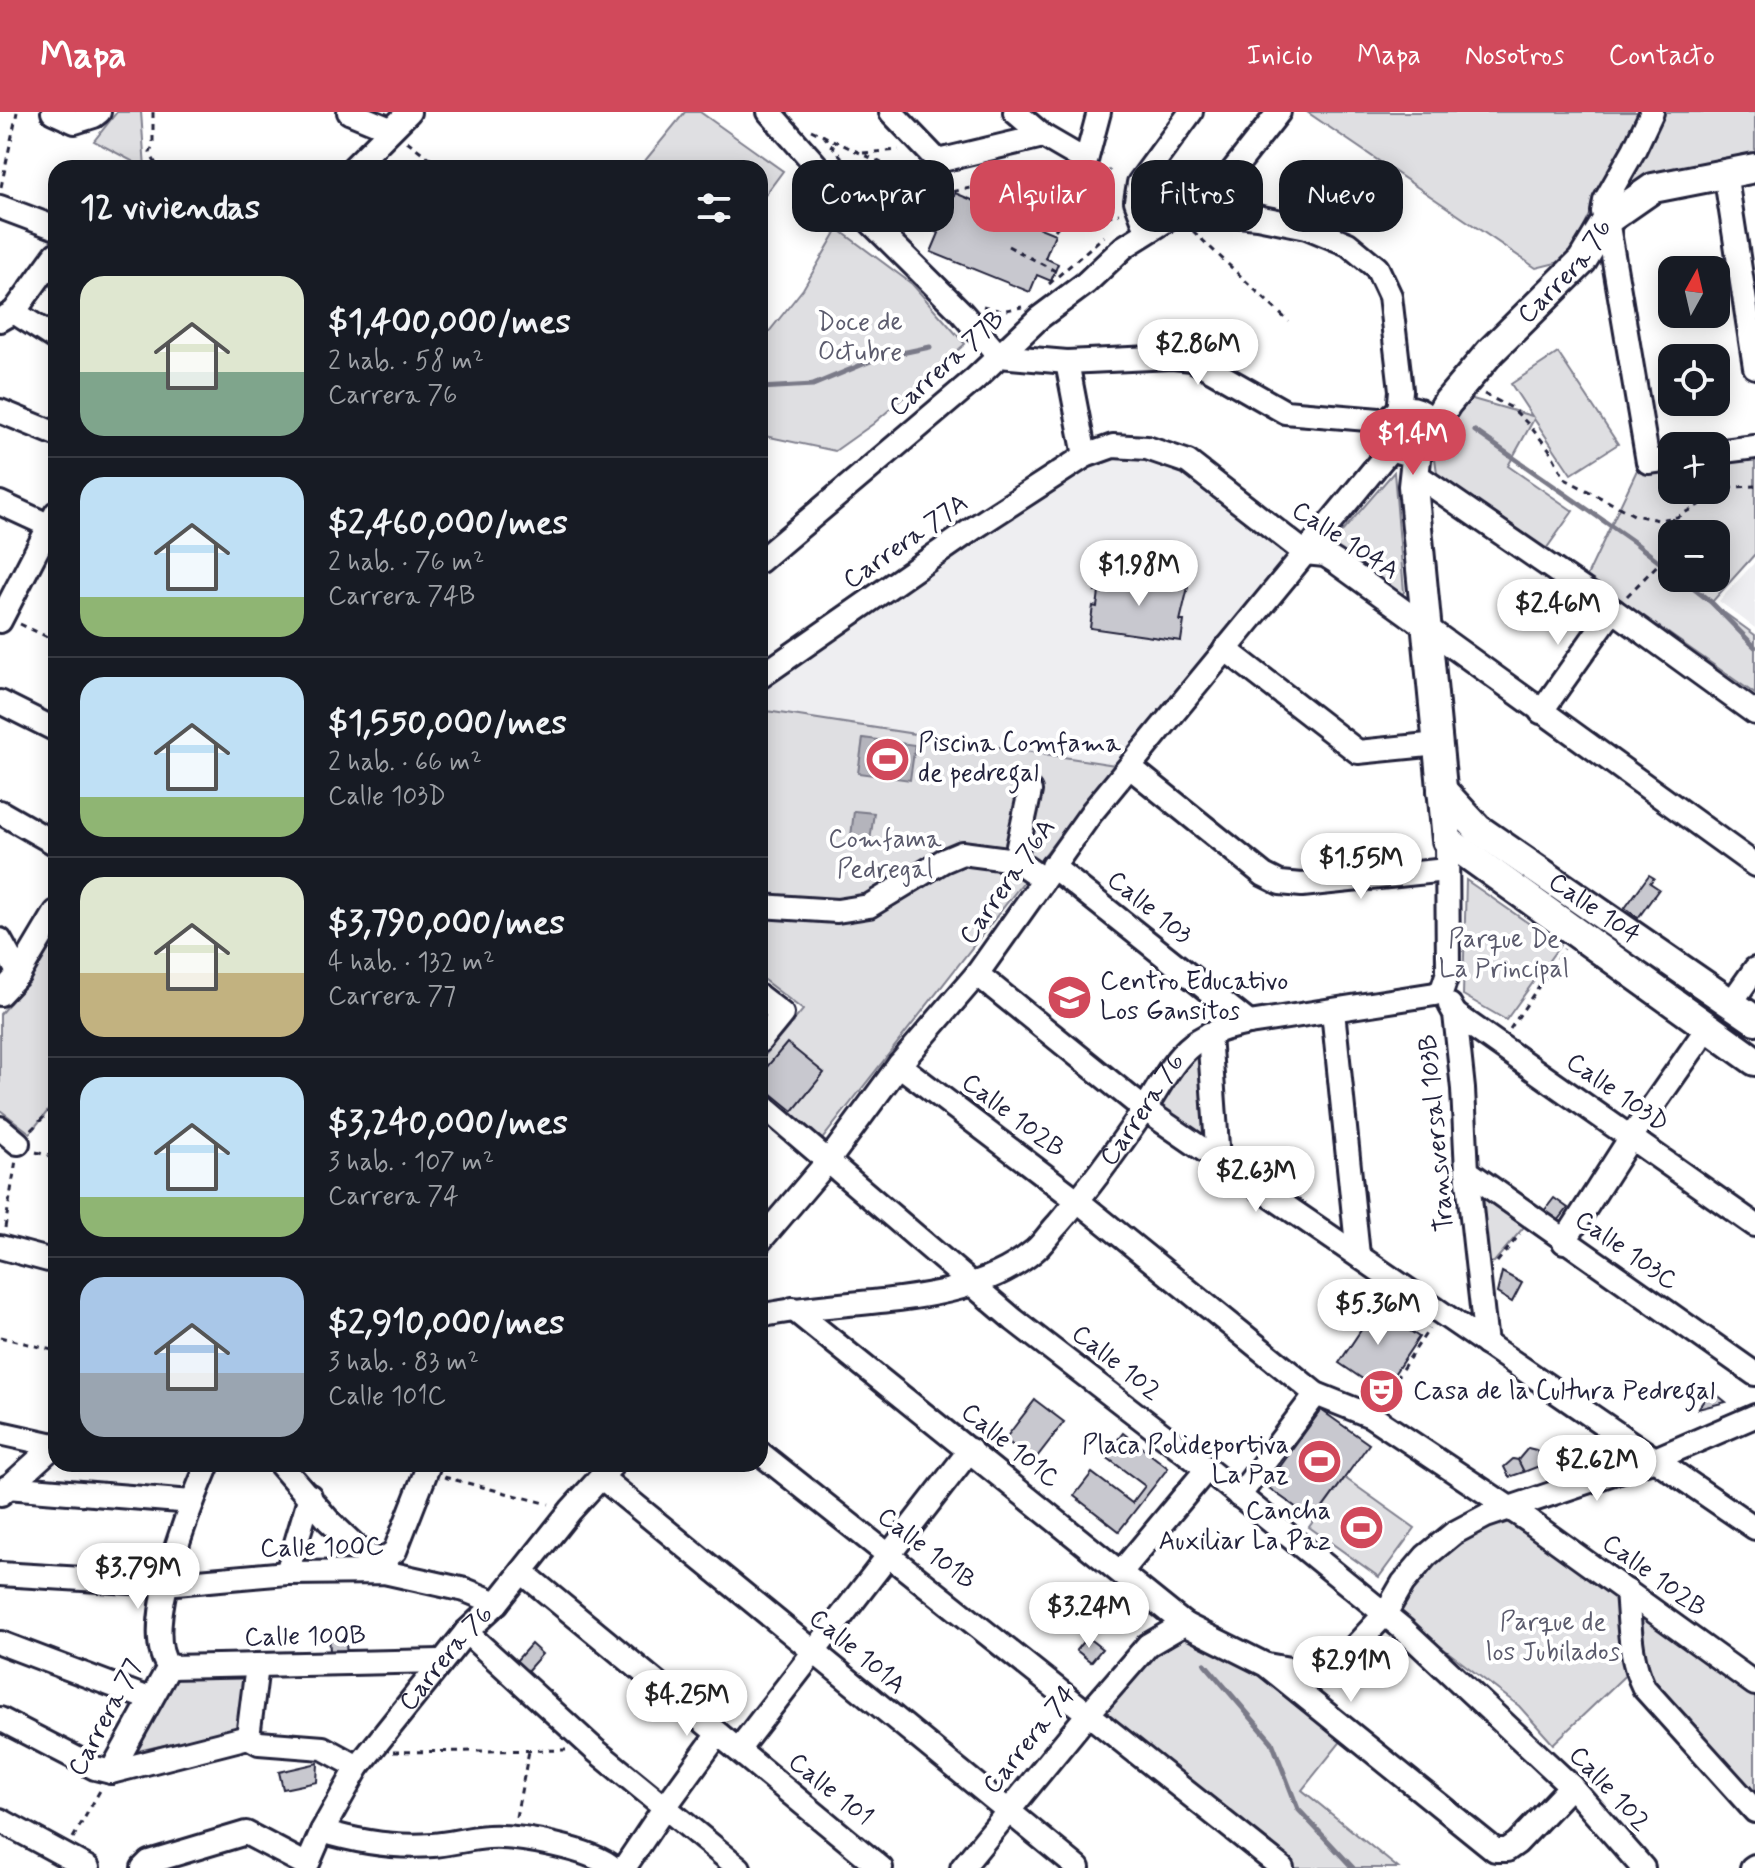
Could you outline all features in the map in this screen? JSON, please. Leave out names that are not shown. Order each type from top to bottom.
[{"type":"main road","name":"Carrera 76","points":[[1408,435],[1455,394],[1490,352],[1582,261],[1607,220],[1653,188],[1755,168]]},
{"type":"main road","points":[[1408,435],[1447,840]]},
{"type":"main road","name":"Calle 104","points":[[1442,790],[1478,829],[1755,1020]]},
{"type":"main road","name":"Calle 104","points":[[1447,840],[1755,1061]]},
{"type":"street","points":[[53,112],[75,122],[99,112]]},
{"type":"street","points":[[349,112],[390,129]]},
{"type":"street","points":[[361,160],[409,112]]},
{"type":"street","points":[[769,112],[795,130],[840,192],[961,312],[999,356],[1067,362],[1172,357],[1192,359],[1285,412],[1408,435],[1613,610],[1755,713]]},
{"type":"street","points":[[891,112],[931,155],[1043,136]]},
{"type":"street","points":[[1015,112],[1043,136],[1084,160]]},
{"type":"street","points":[[1086,160],[1099,112]]},
{"type":"street","points":[[1156,160],[1191,112]]},
{"type":"street","points":[[1241,160],[1279,112]]},
{"type":"street","points":[[1652,112],[1605,201],[1603,212],[1607,220],[1648,462],[1658,461]]},
{"type":"street","points":[[1725,172],[1755,367]]},
{"type":"street","points":[[0,207],[48,225]]},
{"type":"street","name":"Carrera 77B","points":[[1263,218],[1307,227],[1348,244],[1377,268],[1390,296],[1408,435]]},
{"type":"street","name":"Carrera 77B","points":[[768,554],[857,481],[1039,318],[1086,283],[1144,232]]},
{"type":"street","points":[[48,264],[7,316],[48,335]]},
{"type":"street","points":[[1067,362],[1085,456]]},
{"type":"street","points":[[0,411],[48,431]]},
{"type":"street","name":"Carrera 76A","points":[[768,1232],[829,1160],[899,1065],[977,974],[1047,873],[1130,767],[1305,553],[1408,435]]},
{"type":"street","name":"Calle 104A","points":[[1085,456],[1113,446],[1147,448],[1188,462],[1305,553],[1325,555],[1755,865]]},
{"type":"street","points":[[1730,450],[1755,447]]},
{"type":"street","name":"Carrera 77A","points":[[768,671],[974,528],[1085,456]]},
{"type":"street","points":[[0,503],[48,517]]},
{"type":"street","points":[[1,617],[48,528]]},
{"type":"street","points":[[1399,610],[1412,607],[1424,594]]},
{"type":"street","points":[[1541,712],[1613,610]]},
{"type":"street","points":[[1225,649],[1358,752],[1438,744]]},
{"type":"street","points":[[0,702],[48,726]]},
{"type":"street","points":[[1130,767],[1264,875],[1280,883],[1302,885],[1446,870]]},
{"type":"street","points":[[768,907],[837,911],[869,906],[943,861],[962,853],[1015,860],[1030,791]]},
{"type":"street","points":[[0,812],[48,839]]},
{"type":"street","points":[[1447,840],[1448,972],[1442,990],[1455,1014]]},
{"type":"street","name":"Calle 103","points":[[1015,860],[1047,873],[1249,1023]]},
{"type":"street","points":[[0,994],[19,974],[48,925]]},
{"type":"street","points":[[0,940],[19,974]]},
{"type":"street","points":[[1731,1003],[1755,969]]},
{"type":"street","points":[[977,974],[1144,1109],[1755,1528]]},
{"type":"street","name":"Carrera 76","points":[[768,1314],[974,1285],[1034,1251],[1078,1201],[1178,1057],[1209,1034],[1249,1023],[1428,997],[1442,990]]},
{"type":"street","points":[[768,1003],[782,1014],[768,1031]]},
{"type":"street","points":[[1333,1011],[1358,1255]]},
{"type":"street","name":"Calle 103D","points":[[1455,1014],[1751,1222]]},
{"type":"street","name":"Transversal 103B","points":[[1455,1014],[1467,1171],[1486,1344]]},
{"type":"street","points":[[1564,1242],[1631,1137],[1708,1027]]},
{"type":"street","points":[[1209,1034],[1218,1160]]},
{"type":"street","name":"Calle 102B","points":[[899,1065],[1078,1201],[1316,1394],[1371,1416],[1508,1507],[1755,1684]]},
{"type":"street","name":"Calle 102","points":[[768,1110],[1014,1320],[1207,1469],[1385,1614],[1571,1786],[1643,1868]]},
{"type":"street","points":[[0,1128],[18,1143]]},
{"type":"street","name":"Calle 103C","points":[[1467,1171],[1755,1374]]},
{"type":"street","points":[[1,1247],[48,1260]]},
{"type":"street","points":[[827,1335],[832,1307],[844,1304]]},
{"type":"street","name":"Calle 101C","points":[[793,1309],[1184,1624],[1266,1665],[1495,1850],[1507,1850],[1517,1843],[1571,1786]]},
{"type":"street","points":[[1239,1496],[1316,1394]]},
{"type":"street","points":[[1266,1665],[1301,1671],[1325,1667],[1348,1654],[1385,1614],[1403,1583],[1426,1556],[1454,1533],[1508,1507],[1655,1459],[1755,1416]]},
{"type":"street","points":[[0,1433],[48,1443]]},
{"type":"street","points":[[738,1750],[970,1450]]},
{"type":"street","points":[[3,1491],[48,1451]]},
{"type":"street","name":"Calle 101B","points":[[768,1459],[1282,1868]]},
{"type":"street","points":[[1121,1572],[1207,1469]]},
{"type":"street","name":"Carrera 77","points":[[111,1772],[169,1667],[164,1661],[158,1638],[165,1584],[205,1472]]},
{"type":"street","points":[[288,1472],[329,1521],[365,1555],[383,1560],[395,1551],[425,1472]]},
{"type":"street","name":"Carrera 76","points":[[306,1867],[322,1831],[364,1760],[441,1661],[497,1603],[571,1510],[606,1472]]},
{"type":"street","name":"Calle 101A","points":[[608,1472],[813,1652],[1078,1868]]},
{"type":"street","points":[[3,1491],[192,1502]]},
{"type":"street","points":[[287,1573],[310,1496]]},
{"type":"street","name":"Calle 100C","points":[[0,1574],[165,1584],[287,1573],[384,1572],[465,1590],[497,1603]]},
{"type":"street","name":"Calle 101","points":[[522,1572],[881,1868]]},
{"type":"street","points":[[1627,1591],[1632,1651],[1636,1672],[1644,1688],[1755,1811]]},
{"type":"street","name":"Carrera 74","points":[[962,1868],[1148,1645],[1184,1624]]},
{"type":"street","points":[[466,1632],[595,1750],[739,1868]]},
{"type":"street","points":[[0,1642],[149,1699]]},
{"type":"street","name":"Calle 100B","points":[[169,1667],[441,1661]]},
{"type":"street","points":[[248,1737],[257,1666]]},
{"type":"street","points":[[0,1719],[95,1768],[111,1772],[248,1737],[259,1743],[323,1748],[364,1760]]},
{"type":"street","points":[[624,1868],[718,1734]]},
{"type":"street","points":[[0,1820],[88,1868]]},
{"type":"street","points":[[322,1831],[350,1840],[385,1845],[433,1845],[487,1837],[511,1838],[569,1850],[613,1868]]},
{"type":"street","points":[[143,1868],[149,1862],[246,1833],[306,1867]]},
{"type":"path","points":[[0,192],[17,112]]},
{"type":"path","points":[[153,112],[153,145],[150,153],[154,160]]},
{"type":"path","points":[[390,129],[431,160]]},
{"type":"path","points":[[795,130],[823,135],[873,160]]},
{"type":"path","points":[[823,135],[844,160]]},
{"type":"path","points":[[859,153],[931,155]]},
{"type":"path","points":[[1115,215],[1125,213],[1124,218]]},
{"type":"path","points":[[1193,232],[1289,322]]},
{"type":"path","points":[[1042,290],[1108,233]]},
{"type":"path","points":[[1008,246],[1061,274]]},
{"type":"path","points":[[974,300],[1001,311],[1023,306]]},
{"type":"path","points":[[1455,394],[1512,408],[1549,449],[1565,479],[1634,515],[1658,520],[1672,518],[1731,487],[1755,486]]},
{"type":"path","points":[[1613,610],[1658,564]]},
{"type":"path","points":[[1,617],[48,638]]},
{"type":"path","points":[[1499,1044],[1575,934]]},
{"type":"path","points":[[1,1247],[18,1143],[48,1113]]},
{"type":"path","points":[[1495,1264],[1533,1219]]},
{"type":"path","points":[[1371,1416],[1440,1312]]},
{"type":"path","points":[[0,1337],[48,1349]]},
{"type":"path","points":[[441,1472],[571,1510]]},
{"type":"path","points":[[364,1760],[595,1750]]},
{"type":"path","points":[[511,1838],[529,1751]]},
{"type":"path","name":"Carrera 77","points":[[63,1855],[111,1772]]},
{"type":"shaded area","points":[[1118,454],[1141,456],[1183,469],[1289,554],[1115,765],[768,711],[768,680],[1073,468]]},
{"type":"shaded area","points":[[1755,562],[1755,628],[1719,601]]},
{"type":"shaded area","name":"Piscina Comfama de pedregal","points":[[863,738],[915,745],[910,780],[858,773]]},
{"type":"shaded area","points":[[854,811],[874,813],[869,848],[850,845]]},
{"type":"green space","points":[[117,112],[141,112],[144,160],[130,160],[94,141]]},
{"type":"green space","points":[[685,112],[700,112],[768,160],[646,160]]},
{"type":"green space","points":[[1307,112],[1640,112],[1568,260],[1536,268],[1403,177],[1403,160],[1377,160]]},
{"type":"green space","points":[[1657,112],[1755,112],[1755,161],[1640,192],[1617,186]]},
{"type":"green space","points":[[768,160],[783,171],[768,191]]},
{"type":"green space","name":"Doce de Octubre","points":[[836,232],[842,232],[912,284],[965,344],[873,424],[835,451],[768,437],[768,333],[803,289]]},
{"type":"green space","points":[[1558,353],[1618,444],[1571,474],[1534,419],[1508,466],[1573,511],[1546,549],[1484,506],[1481,510],[1439,487],[1432,437],[1462,396],[1532,416],[1511,384]]},
{"type":"green space","points":[[1755,444],[1755,554],[1730,582],[1730,520],[1658,520],[1658,592],[1721,592],[1711,603],[1755,635],[1755,694],[1587,576],[1637,470],[1658,466],[1658,504],[1730,504],[1730,452]]},
{"type":"green space","points":[[1394,472],[1404,592],[1400,597],[1328,548]]},
{"type":"green space","name":"Comfama Pedregal","points":[[768,711],[1115,765],[816,1147],[768,1112],[768,1052],[803,1010],[768,983]]},
{"type":"green space","name":"Parque De La Principal","points":[[1466,880],[1560,945],[1506,1020],[1463,995]]},
{"type":"green space","points":[[48,950],[48,1111],[30,1133],[0,1110],[0,1014]]},
{"type":"green space","points":[[1206,1042],[1212,1146],[1149,1100]]},
{"type":"green space","points":[[1483,1198],[1524,1227],[1494,1262],[1488,1263]]},
{"type":"green space","name":"Cancha Auxiliar La Paz","points":[[1345,1478],[1415,1528],[1379,1577],[1309,1527]]},
{"type":"green space","name":"Parque de los Jubilados","points":[[1505,1514],[1755,1689],[1755,1798],[1687,1716],[1637,1664],[1553,1744],[1519,1706],[1394,1611],[1445,1544]]},
{"type":"green space","points":[[1186,1636],[1261,1674],[1343,1739],[1302,1790],[1398,1868],[1293,1868],[1102,1715],[1155,1650]]},
{"type":"green space","points":[[243,1670],[240,1728],[133,1752],[172,1678]]},
{"type":"building","name":"Doce de Octubre","points":[[955,193],[970,199],[970,232],[1055,234],[1045,258],[1058,264],[1051,281],[1037,275],[1030,292],[931,252],[939,233],[936,232],[954,232]]},
{"type":"building","points":[[1098,574],[1188,587],[1180,621],[1184,621],[1181,641],[1090,628],[1093,606],[1097,607],[1099,592],[1095,592]]},
{"type":"building","points":[[1649,875],[1654,878],[1650,883],[1659,889],[1638,918],[1625,908]]},
{"type":"building","points":[[787,1043],[824,1073],[793,1111],[768,1091],[768,1066]]},
{"type":"building","points":[[1554,1198],[1568,1208],[1558,1221],[1544,1211]]},
{"type":"building","points":[[1502,1272],[1522,1283],[1512,1302],[1497,1293]]},
{"type":"building","name":"Casa de la Cultura Pedregal","points":[[1367,1302],[1419,1337],[1382,1392],[1339,1363],[1361,1330],[1352,1325]]},
{"type":"building","points":[[1711,1390],[1726,1402],[1698,1409]]},
{"type":"building","points":[[1035,1400],[1064,1422],[1033,1462],[1005,1439]]},
{"type":"building","name":"Placa Polideportiva La Paz","points":[[1321,1410],[1369,1444],[1314,1520],[1266,1486]]},
{"type":"building","points":[[1123,1433],[1168,1468],[1119,1531],[1074,1496],[1092,1473],[1132,1503],[1145,1486],[1105,1456]]},
{"type":"building","points":[[1528,1448],[1536,1450],[1547,1463],[1524,1472],[1518,1460]]},
{"type":"building","points":[[1513,1459],[1518,1460],[1524,1472],[1509,1477],[1504,1467]]},
{"type":"building","points":[[329,1635],[346,1635],[347,1668],[331,1668]]},
{"type":"building","points":[[1087,1637],[1102,1649],[1091,1662],[1076,1650]]},
{"type":"building","points":[[531,1644],[542,1654],[527,1671],[516,1661]]},
{"type":"building","points":[[318,1763],[317,1782],[283,1789],[279,1772]]},
{"type":"waterway","points":[[768,388],[813,385],[878,358],[930,347]]},
{"type":"waterway","points":[[1475,431],[1658,561]]},
{"type":"waterway","points":[[1698,592],[1755,647]]},
{"type":"waterway","points":[[1205,1664],[1272,1742],[1298,1809],[1353,1868]]},
{"type":"place","name":"Piscina Comfama de pedregal","points":[[887,759]]},
{"type":"place","name":"Centro Educativo Los Gansitos","points":[[1069,997]]},
{"type":"place","name":"Casa de la Cultura Pedregal","points":[[1382,1392]]},
{"type":"place","name":"Placa Polideportiva La Paz","points":[[1320,1461]]},
{"type":"place","name":"Cancha Auxiliar La Paz","points":[[1362,1527]]}]
